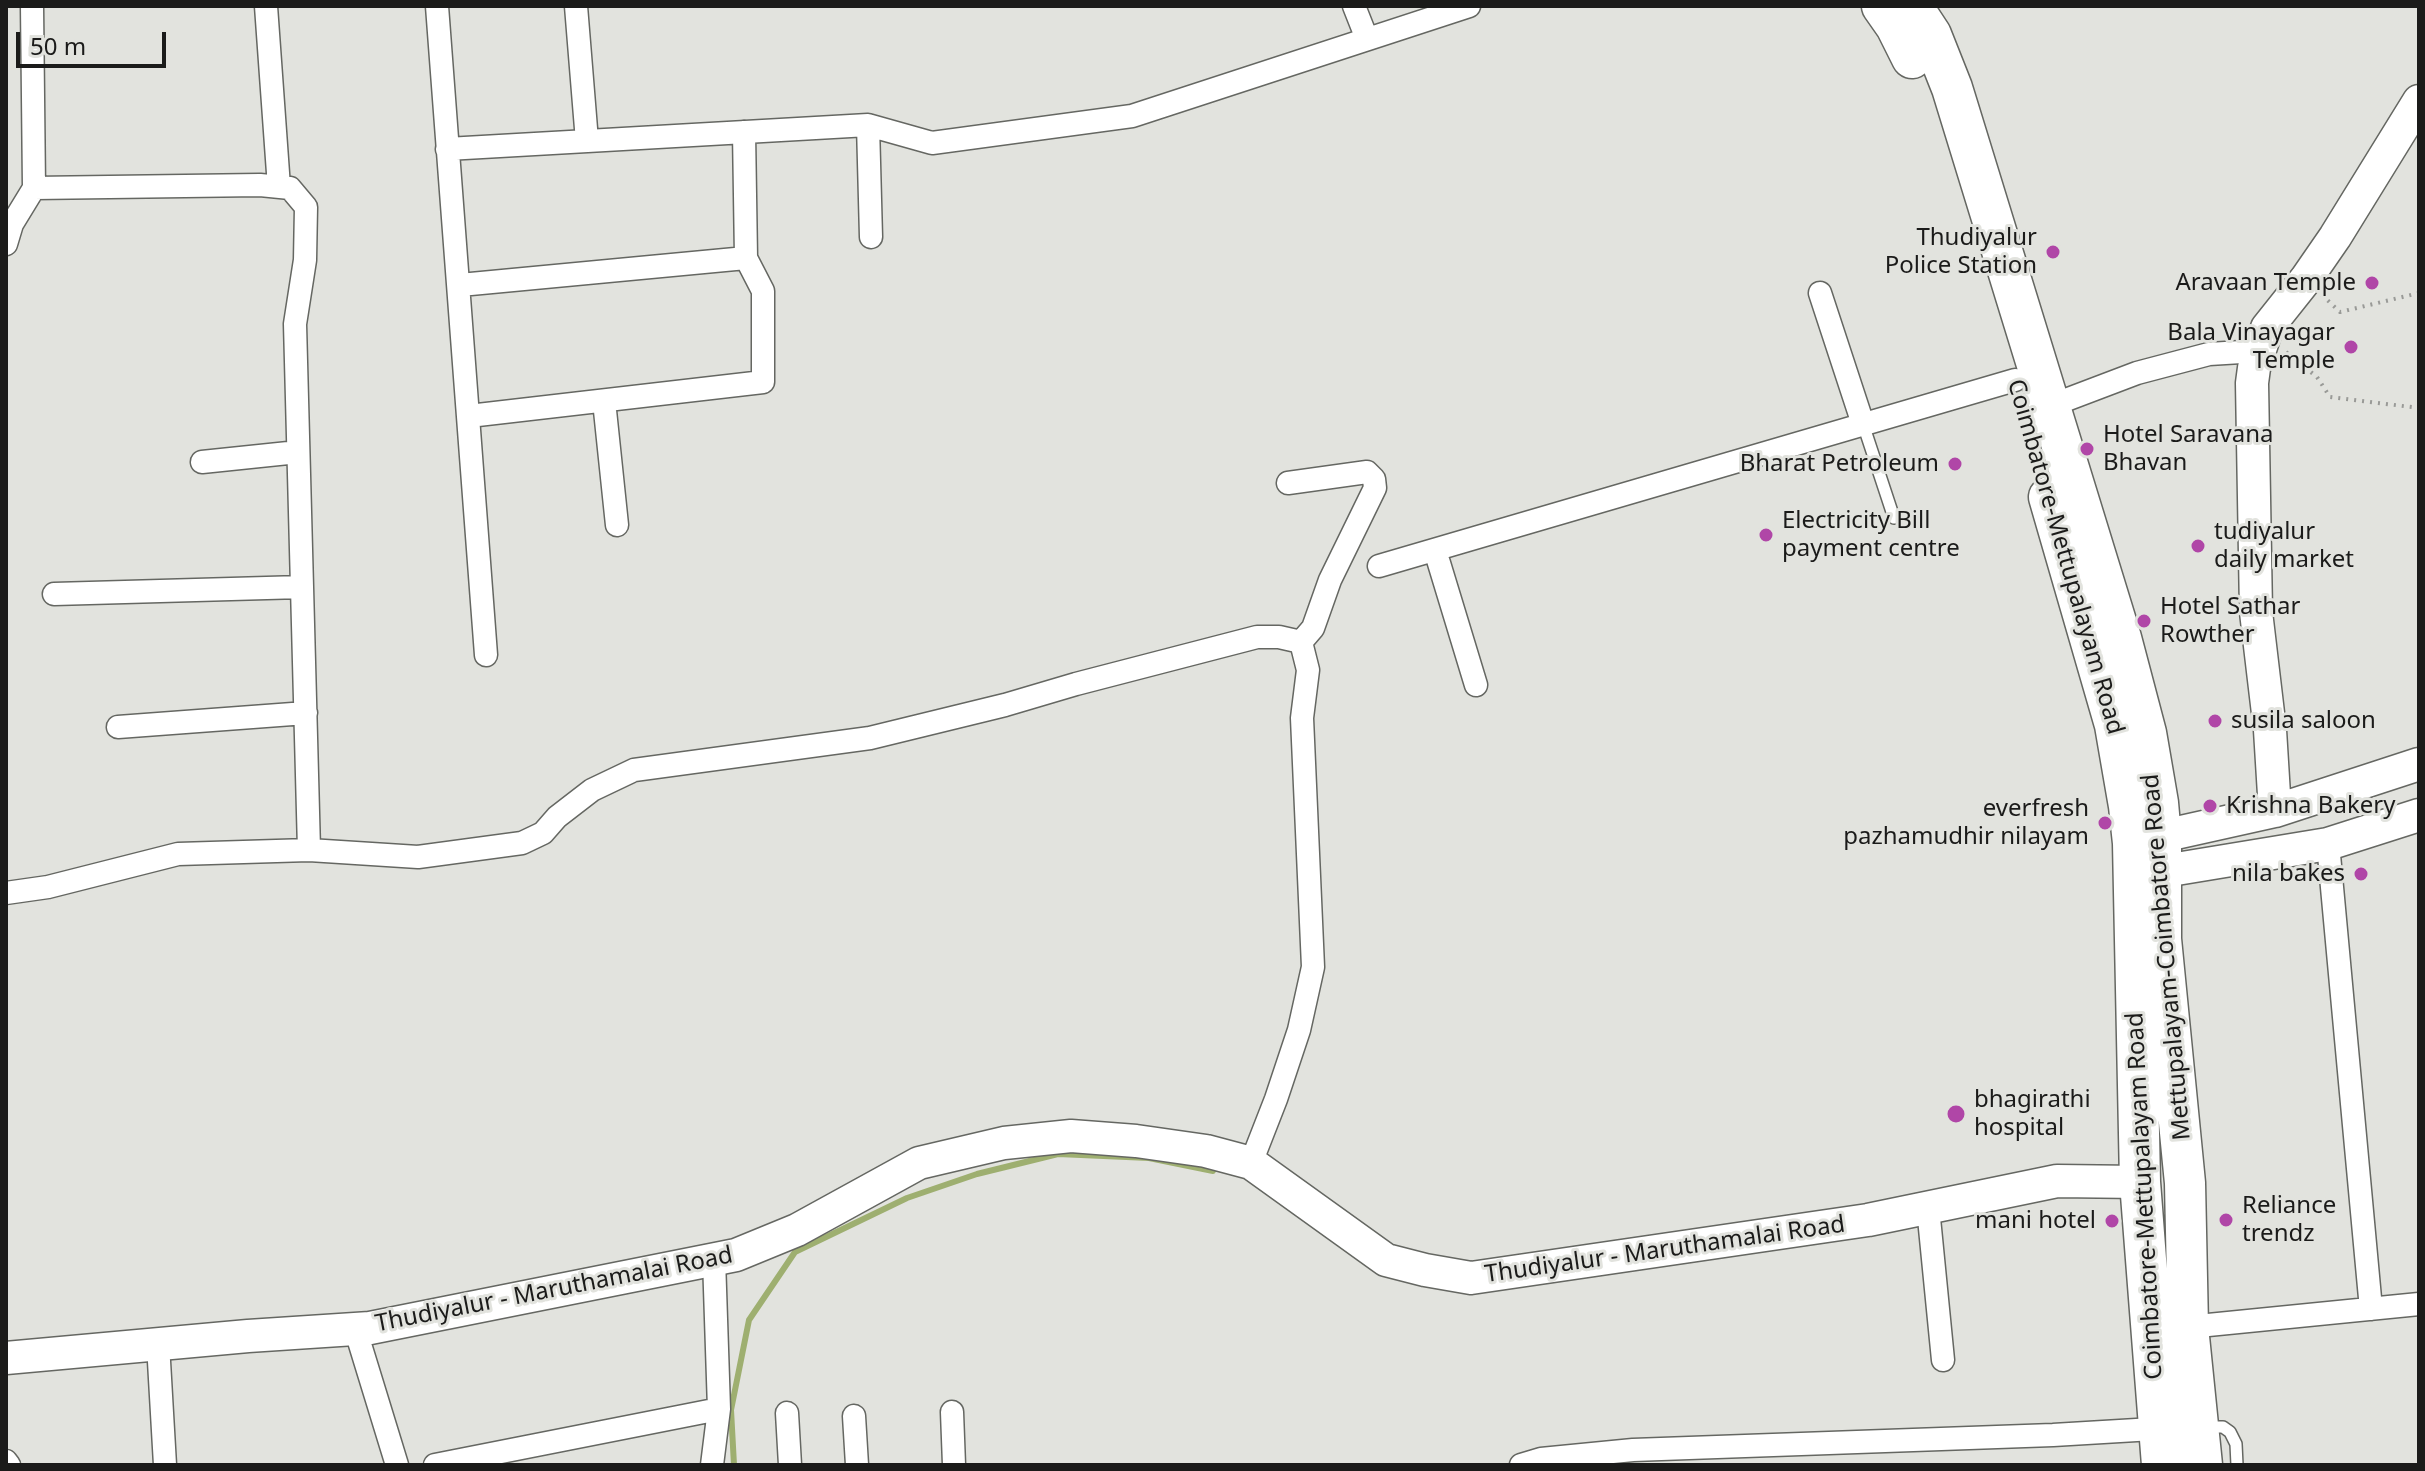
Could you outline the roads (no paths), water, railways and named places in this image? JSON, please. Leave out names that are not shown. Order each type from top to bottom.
[{"type":"highway","name":"Coimbatore-Mettupalayam Road","points":[[1882,6],[1917,67],[2015,380],[2115,725],[2147,857],[2140,1182],[2160,1447]]},
{"type":"highway","name":"Mettupalayam-Coimbatore Road","points":[[1912,6],[1931,35],[1952,88],[2121,638],[2146,733],[2158,803],[2147,857],[2161,939],[2185,1183],[2188,1327],[2200,1446]]},
{"type":"main road","points":[[2275,811],[2270,730],[2256,612],[2252,383],[2262,339],[2335,237],[2419,101]]},
{"type":"main road","points":[[2147,857],[2419,764]]},
{"type":"main road","points":[[2147,857],[2282,853],[2328,844],[2419,815]]},
{"type":"main road","name":"Thudiyalur - Maruthamalai Road","points":[[6,1358],[370,1328],[736,1255],[797,1230],[919,1163],[1004,1143],[1071,1136],[1206,1151],[1251,1163],[1386,1260],[1471,1278],[1868,1220],[2057,1181],[2140,1182]]},
{"type":"street","points":[[6,244],[12,224],[34,188],[32,6],[51,6]]},
{"type":"street","points":[[266,6],[279,187]]},
{"type":"street","points":[[437,6],[486,655]]},
{"type":"street","points":[[576,6],[587,141]]},
{"type":"street","points":[[1354,6],[1367,39]]},
{"type":"street","points":[[447,149],[868,125],[932,143],[1132,116],[1469,6]]},
{"type":"street","points":[[868,125],[871,237]]},
{"type":"street","points":[[469,416],[763,382],[763,291],[746,258],[744,132]]},
{"type":"street","points":[[34,188],[260,185],[290,188],[306,207],[305,260],[295,324],[309,850]]},
{"type":"street","points":[[460,285],[746,258]]},
{"type":"street","points":[[1820,293],[1863,424]]},
{"type":"street","points":[[2050,406],[2137,373],[2262,339]]},
{"type":"street","points":[[1379,566],[2015,380]]},
{"type":"street","points":[[604,401],[617,525]]},
{"type":"street","points":[[202,462],[298,452]]},
{"type":"street","points":[[1288,483],[1367,472],[1374,479],[1375,488],[1330,580],[1313,628],[1301,642]]},
{"type":"street","points":[[1435,550],[1476,685]]},
{"type":"street","points":[[54,594],[302,587]]},
{"type":"street","points":[[6,893],[48,887],[178,854],[309,850],[418,857],[522,843],[543,833],[557,817],[592,790],[634,770],[870,738],[1257,637],[1279,637],[1301,642]]},
{"type":"street","points":[[1251,1163],[1299,1030],[1313,967],[1302,718],[1308,670],[1301,642]]},
{"type":"street","points":[[118,727],[306,713]]},
{"type":"street","points":[[2328,844],[2371,1309]]},
{"type":"street","points":[[1928,1208],[1943,1360]]},
{"type":"street","points":[[712,1465],[719,1409],[714,1259]]},
{"type":"street","points":[[2188,1327],[2419,1304]]},
{"type":"street","points":[[355,1328],[397,1465]]},
{"type":"street","points":[[158,1344],[165,1465]]},
{"type":"street","points":[[435,1465],[719,1409]]},
{"type":"street","points":[[952,1412],[954,1465]]},
{"type":"street","points":[[787,1413],[790,1465]]},
{"type":"street","points":[[854,1416],[857,1465]]},
{"type":"street","points":[[1521,1465],[1541,1459],[1633,1458],[2053,1435],[2160,1447],[2200,1446]]},
{"type":"lane","points":[[1863,424],[1894,518]]},
{"type":"lane","points":[[2200,1446],[2223,1427],[2230,1432],[2236,1444],[2237,1465]]},
{"type":"waterway","points":[[734,1465],[731,1410],[749,1320],[795,1252],[907,1198],[977,1174],[1058,1154],[1149,1158],[1213,1171]]},
{"type":"place","name":"Thudiyalur Police Station","points":[[2053,252]]},
{"type":"place","name":"Aravaan Temple","points":[[2372,283]]},
{"type":"place","name":"Bala Vinayagar Temple","points":[[2351,347]]},
{"type":"place","name":"Hotel Saravana Bhavan","points":[[2087,449]]},
{"type":"place","name":"Bharat Petroleum","points":[[1955,464]]},
{"type":"place","name":"Electricity Bill payment centre","points":[[1766,535]]},
{"type":"place","name":"tudiyalur daily market","points":[[2198,546]]},
{"type":"place","name":"Hotel Sathar Rowther","points":[[2144,621]]},
{"type":"place","name":"susila saloon","points":[[2215,721]]},
{"type":"place","name":"Krishna Bakery","points":[[2210,806]]},
{"type":"place","name":"everfresh pazhamudhir nilayam","points":[[2105,823]]},
{"type":"place","name":"nila bakes","points":[[2361,874]]},
{"type":"place","name":"bhagirathi hospital","points":[[1956,1114]]},
{"type":"place","name":"Reliance trendz","points":[[2226,1220]]},
{"type":"place","name":"mani hotel","points":[[2112,1221]]}]
